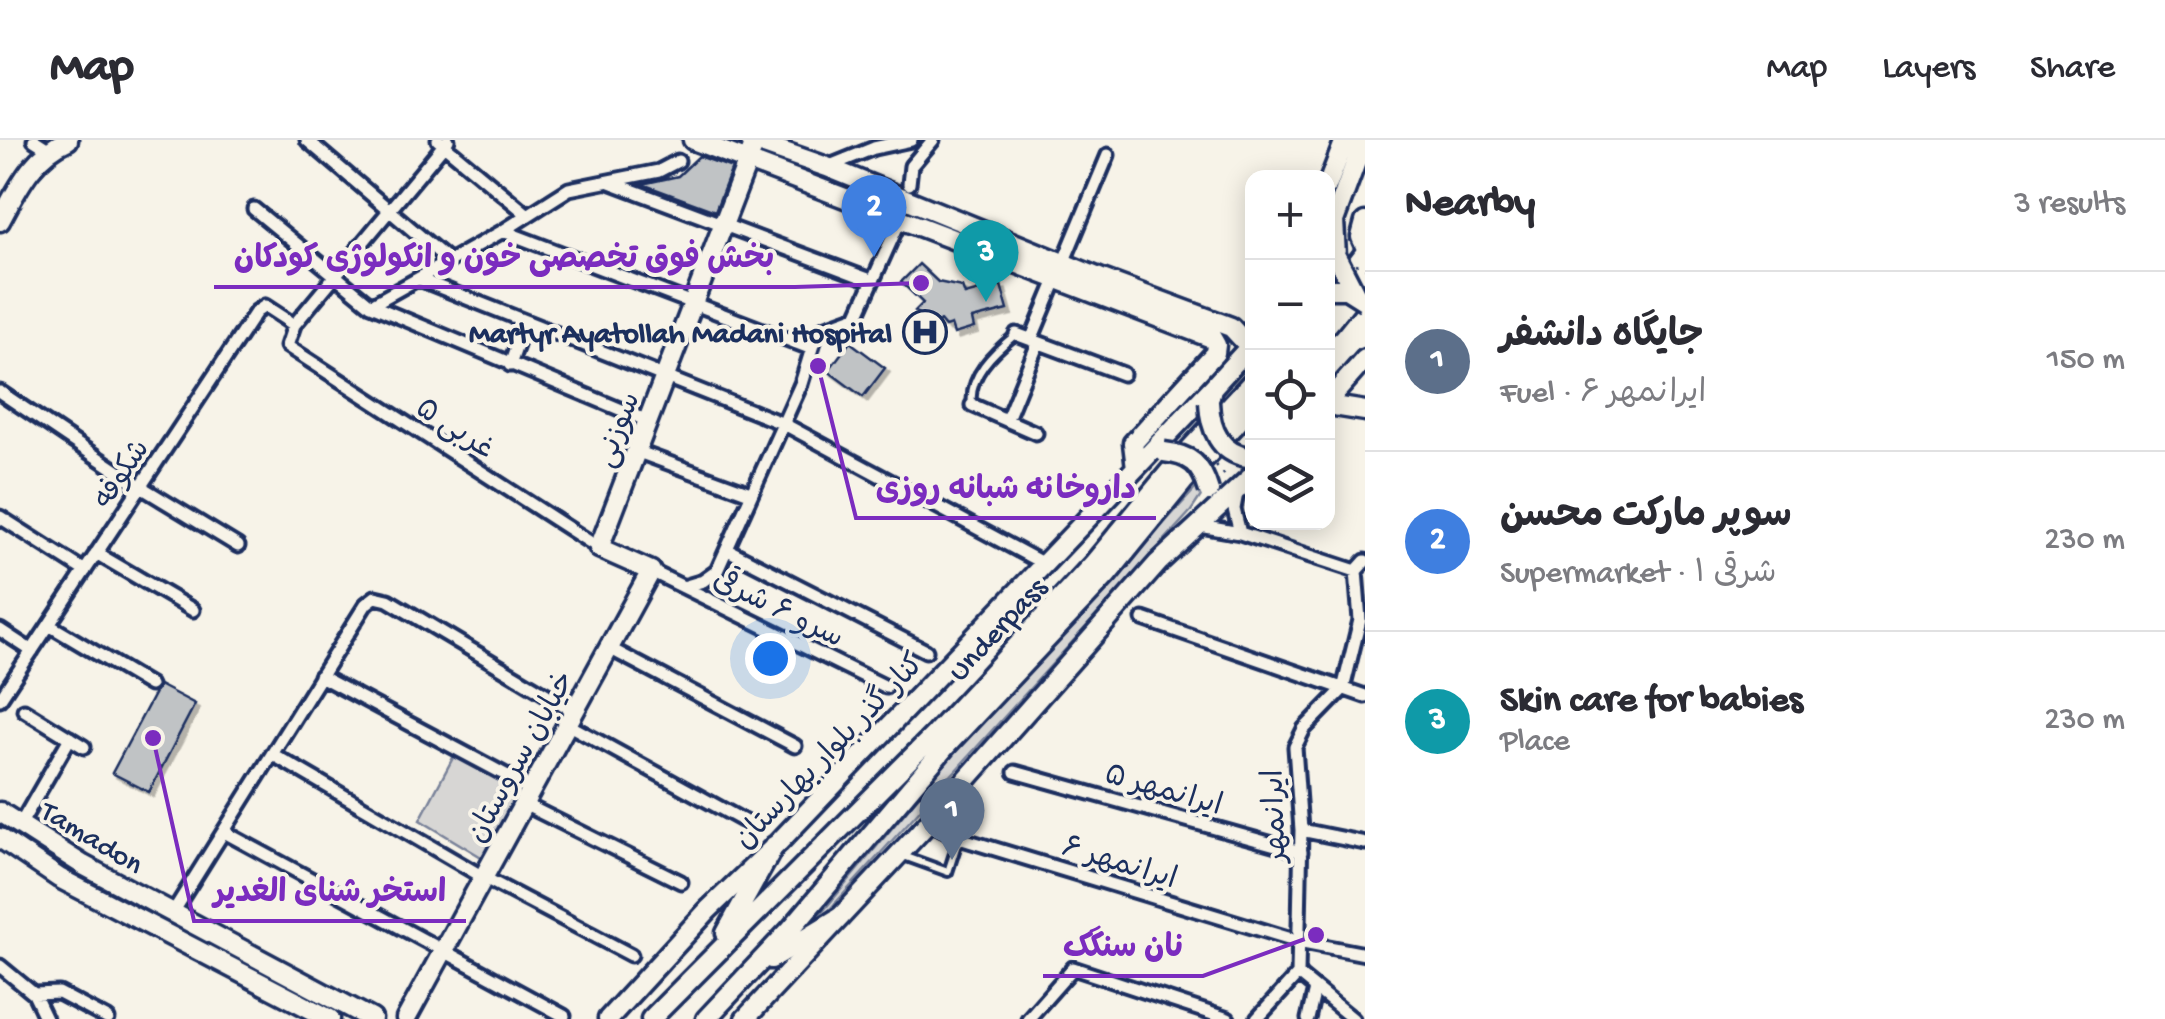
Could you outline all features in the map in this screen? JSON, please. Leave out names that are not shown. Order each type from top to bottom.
[{"type":"main road","points":[[0,221],[41,144],[68,140]]},
{"type":"main road","points":[[692,140],[901,219],[1245,335]]},
{"type":"main road","points":[[1333,170],[1345,140]]},
{"type":"main road","points":[[1362,291],[1336,256],[1334,221],[1364,140]]},
{"type":"main road","points":[[753,141],[910,193],[1060,271],[1206,334],[1216,344],[1215,353],[1133,443],[1136,468]]},
{"type":"main road","name":"سوزنی","points":[[599,548],[724,227],[753,141]]},
{"type":"main road","points":[[1335,289],[1364,240]]},
{"type":"main road","points":[[1335,289],[1362,291]]},
{"type":"main road","points":[[1335,317],[1362,291]]},
{"type":"main road","name":"کنار گذر بلوار بهارستان","points":[[608,1019],[708,910],[1212,391],[1217,370],[1245,341]]},
{"type":"main road","points":[[1335,395],[1365,359]]},
{"type":"main road","name":"Underpass","points":[[712,958],[936,734],[1245,390]]},
{"type":"main road","points":[[1212,391],[1210,418],[1218,440],[1245,460]]},
{"type":"main road","points":[[1335,405],[1365,411]]},
{"type":"main road","name":"Underpass","points":[[707,1019],[789,931],[947,745],[1108,575],[1183,482],[1245,415]]},
{"type":"main road","points":[[1136,468],[1164,452],[1194,460],[1203,471],[1209,490],[1194,530]]},
{"type":"main road","points":[[745,1019],[900,854],[1158,563],[1237,490],[1245,475]]},
{"type":"main road","points":[[599,548],[651,572]]},
{"type":"main road","name":"خیابان سروستان","points":[[406,1019],[651,572]]},
{"type":"main road","name":"Tamadon","points":[[0,812],[83,866],[372,1019]]},
{"type":"main road","name":"Tamadon","points":[[0,838],[59,878],[330,1019]]},
{"type":"main road","points":[[651,1019],[712,958],[774,846]]},
{"type":"main road","points":[[749,972],[840,918]]},
{"type":"street","points":[[827,167],[874,148],[911,140]]},
{"type":"street","points":[[683,588],[703,582],[717,571],[801,384],[810,348],[820,330],[857,316],[901,219],[910,193],[911,166],[933,140]]},
{"type":"street","points":[[307,141],[450,261]]},
{"type":"street","points":[[294,325],[443,142],[528,215]]},
{"type":"street","points":[[1006,419],[1108,155]]},
{"type":"street","points":[[371,305],[569,190],[659,171],[678,162]]},
{"type":"street","points":[[610,182],[873,281]]},
{"type":"street","points":[[254,209],[371,305],[648,421]]},
{"type":"street","points":[[503,231],[810,348]]},
{"type":"street","points":[[418,278],[784,424],[1044,564]]},
{"type":"street","name":"شکوفه","points":[[0,699],[256,312],[265,306],[294,325]]},
{"type":"street","points":[[510,365],[525,322]]},
{"type":"street","name":"غربی ۵","points":[[294,325],[287,346],[599,548]]},
{"type":"street","points":[[1016,334],[1123,374]]},
{"type":"street","points":[[0,392],[141,487],[238,546]]},
{"type":"street","points":[[972,405],[1036,433]]},
{"type":"street","points":[[636,452],[750,493]]},
{"type":"street","points":[[1237,490],[1234,509],[1240,532]]},
{"type":"street","points":[[0,517],[84,571]]},
{"type":"street","points":[[1194,530],[1240,532],[1360,566]]},
{"type":"street","points":[[728,550],[926,651]]},
{"type":"street","points":[[96,553],[192,610]]},
{"type":"street","name":"ایرانمهر","points":[[1298,974],[1301,830],[1295,747],[1304,729],[1343,689],[1360,620],[1360,566]]},
{"type":"street","name":"سرو ۶ شرقی","points":[[651,572],[886,687]]},
{"type":"street","points":[[172,914],[366,604],[375,597],[388,600],[571,718],[753,826]]},
{"type":"street","points":[[1144,619],[1365,696]]},
{"type":"street","points":[[49,625],[150,685]]},
{"type":"street","points":[[0,630],[32,651]]},
{"type":"street","points":[[609,648],[795,746]]},
{"type":"street","points":[[320,676],[681,882]]},
{"type":"street","points":[[24,710],[84,747]]},
{"type":"street","points":[[20,825],[70,738]]},
{"type":"street","points":[[272,754],[483,878],[632,956]]},
{"type":"street","name":"ایرانمهر ۵","points":[[1014,772],[1300,852]]},
{"type":"street","name":"ایرانمهر ۶","points":[[928,823],[958,838],[1298,941],[1365,954]]},
{"type":"street","points":[[1301,830],[1365,844]]},
{"type":"street","points":[[224,832],[564,1016]]},
{"type":"street","points":[[0,966],[34,994],[46,1019]]},
{"type":"street","points":[[1028,1019],[1074,968],[1228,1019]]},
{"type":"street","points":[[1258,1019],[1298,974],[1353,1019]]},
{"type":"street","points":[[1308,1019],[1316,989]]},
{"type":"street","points":[[34,994],[59,993],[108,1019]]},
{"type":"lane","points":[[972,405],[970,392],[992,354],[1016,334]]},
{"type":"lane","points":[[900,854],[948,872],[958,838]]},
{"type":"shaded area","points":[[1197,487],[1201,496],[1191,511],[811,930],[961,745]]},
{"type":"shaded area","points":[[455,754],[520,789],[483,858],[420,820]]},
{"type":"building","points":[[699,156],[732,168],[715,211],[642,184],[678,176]]},
{"type":"building","points":[[919,264],[938,282],[962,287],[965,295],[1001,285],[1008,310],[972,319],[974,328],[954,334],[951,325],[945,327],[940,321],[933,328],[915,311],[923,303],[901,282]]},
{"type":"building","points":[[850,342],[885,368],[863,397],[828,371]]},
{"type":"building","points":[[159,685],[195,704],[149,792],[112,773]]},
{"type":"place","name":"سوپر مارکت محسن","points":[[874,257]]},
{"type":"place","name":"بخش فوق تخصصی خون و انکولوژی کودکان","points":[[921,283]]},
{"type":"place","name":"Skin care for babies","points":[[986,302]]},
{"type":"place","name":"Martyr Ayatollah Madani Hospital","points":[[925,332]]},
{"type":"place","name":"داروخانه شبانه روزی","points":[[818,366]]},
{"type":"place","name":"استخر شنای الغدیر","points":[[153,738]]},
{"type":"place","name":"جایگاه دانشفر","points":[[952,860]]},
{"type":"place","name":"نان سنگک","points":[[1316,935]]}]
